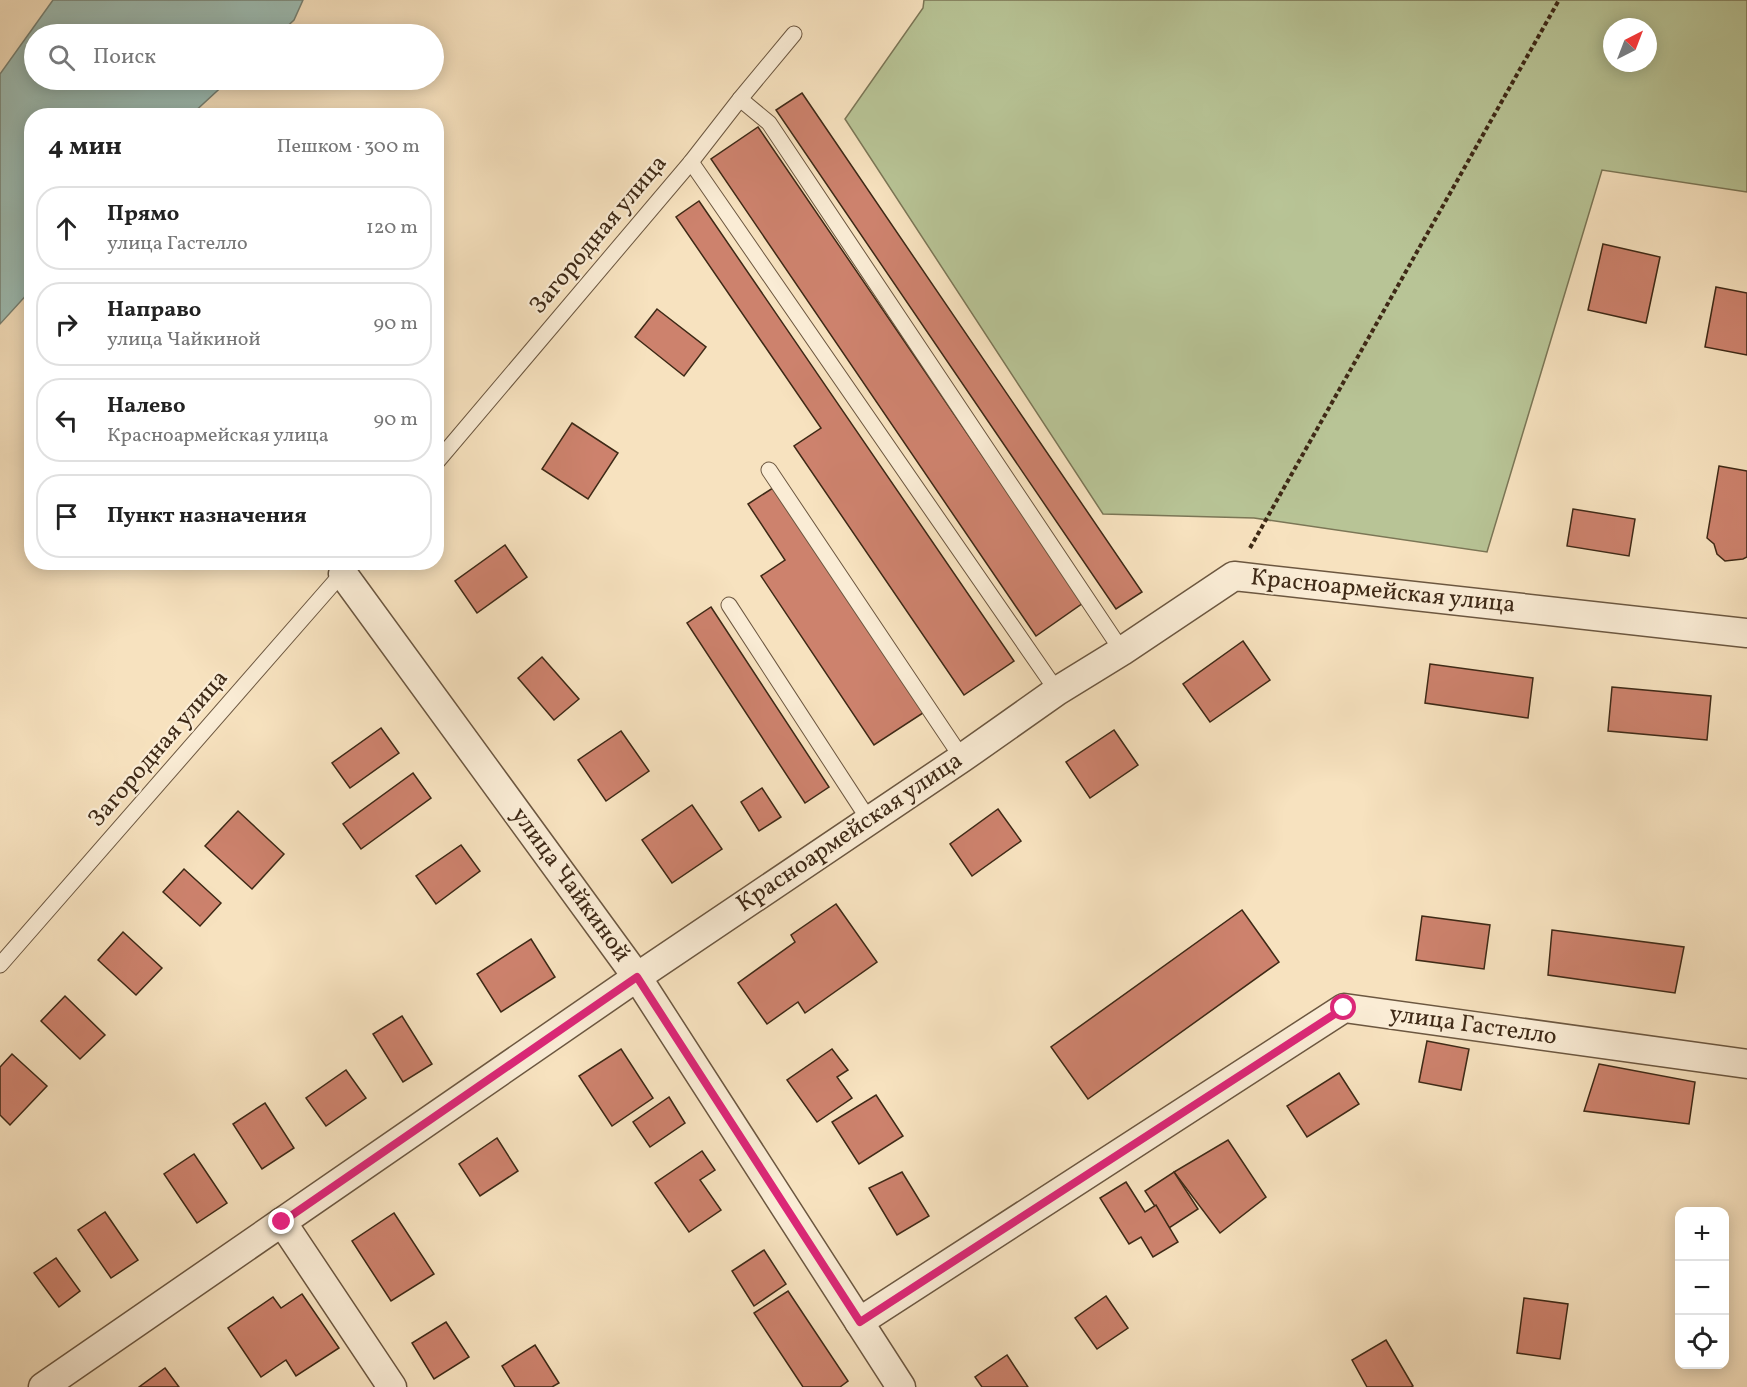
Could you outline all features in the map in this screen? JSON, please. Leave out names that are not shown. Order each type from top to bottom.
[{"type":"street","name":"улица Чайкиной","points":[[348,570],[637,977],[901,1387]]},
{"type":"street","name":"Красноармейская улица","points":[[43,1387],[637,977],[962,758],[1057,691],[1122,651],[1234,576],[1747,633]]},
{"type":"street","name":"улица Гастелло","points":[[860,1322],[1344,1008],[1747,1064]]},
{"type":"street","points":[[282,1222],[392,1387]]},
{"type":"lane","name":"Загородная улица","points":[[444,454],[691,162],[794,34]]},
{"type":"lane","points":[[740,99],[769,123],[1122,651]]},
{"type":"lane","points":[[691,162],[1057,691]]},
{"type":"lane","points":[[769,470],[962,758]]},
{"type":"lane","name":"Загородная улица","points":[[0,965],[345,570]]},
{"type":"lane","points":[[729,605],[869,820]]},
{"type":"path","points":[[1234,576],[1559,0]]},
{"type":"green space","points":[[924,0],[1747,0],[1747,192],[1602,170],[1487,552],[1254,518],[1103,514],[845,119],[923,8]]},
{"type":"water","points":[[53,0],[303,0],[294,20],[290,24],[36,24]]},
{"type":"water","points":[[24,40],[24,90],[218,90],[199,108],[24,108],[24,298],[0,324],[0,74]]},
{"type":"building","points":[[802,93],[1142,592],[1116,609],[776,110]]},
{"type":"building","points":[[758,127],[1083,603],[1036,636],[711,159]]},
{"type":"building","points":[[699,201],[1014,661],[964,695],[794,446],[821,428],[676,217]]},
{"type":"building","points":[[1603,244],[1660,257],[1646,323],[1588,310]]},
{"type":"building","points":[[1716,287],[1747,293],[1747,355],[1705,347]]},
{"type":"building","points":[[657,309],[706,347],[684,376],[635,337]]},
{"type":"building","points":[[572,423],[618,453],[588,499],[542,469]]},
{"type":"building","points":[[1719,466],[1747,471],[1747,557],[1743,559],[1725,561],[1717,554],[1714,544],[1707,538]]},
{"type":"building","points":[[776,486],[926,711],[874,745],[761,576],[785,560],[748,504]]},
{"type":"building","points":[[1573,509],[1635,519],[1629,556],[1567,546]]},
{"type":"building","points":[[505,545],[527,577],[477,613],[455,581]]},
{"type":"building","points":[[711,607],[829,787],[805,803],[687,623]]},
{"type":"building","points":[[1243,641],[1270,680],[1210,722],[1183,684]]},
{"type":"building","points":[[542,657],[579,699],[554,720],[518,678]]},
{"type":"building","points":[[1430,664],[1533,678],[1528,718],[1425,703]]},
{"type":"building","points":[[1612,687],[1711,696],[1707,740],[1608,731]]},
{"type":"building","points":[[381,728],[399,753],[350,788],[332,763]]},
{"type":"building","points":[[1114,730],[1138,765],[1090,798],[1066,762]]},
{"type":"building","points":[[621,731],[649,771],[606,801],[578,760]]},
{"type":"building","points":[[413,773],[431,798],[361,849],[343,824]]},
{"type":"building","points":[[762,788],[781,817],[759,831],[741,802]]},
{"type":"building","points":[[692,805],[722,849],[672,883],[642,840]]},
{"type":"building","points":[[998,809],[1021,841],[972,876],[950,844]]},
{"type":"building","points":[[238,811],[284,854],[252,889],[205,846]]},
{"type":"building","points":[[461,845],[480,871],[436,904],[416,876]]},
{"type":"building","points":[[184,869],[221,903],[200,926],[163,892]]},
{"type":"building","points":[[836,904],[877,962],[805,1013],[798,1002],[767,1024],[738,983],[795,942],[791,935]]},
{"type":"building","points":[[1242,910],[1279,962],[1088,1099],[1051,1047]]},
{"type":"building","points":[[1422,916],[1490,925],[1484,969],[1416,960]]},
{"type":"building","points":[[1552,930],[1684,947],[1675,993],[1548,975]]},
{"type":"building","points":[[123,932],[162,968],[136,995],[98,960]]},
{"type":"building","points":[[531,939],[555,977],[501,1012],[477,974]]},
{"type":"building","points":[[65,996],[105,1035],[80,1059],[41,1021]]},
{"type":"building","points":[[402,1016],[432,1064],[403,1082],[373,1034]]},
{"type":"building","points":[[1427,1041],[1469,1049],[1461,1090],[1419,1082]]},
{"type":"building","points":[[621,1049],[653,1098],[612,1126],[579,1076]]},
{"type":"building","points":[[832,1049],[848,1070],[837,1077],[852,1098],[817,1122],[787,1080]]},
{"type":"building","points":[[12,1054],[47,1086],[10,1125],[0,1115],[0,1067]]},
{"type":"building","points":[[1599,1064],[1695,1082],[1689,1124],[1584,1111]]},
{"type":"building","points":[[346,1070],[366,1098],[326,1126],[306,1098]]},
{"type":"building","points":[[1339,1073],[1359,1104],[1307,1137],[1287,1106]]},
{"type":"building","points":[[876,1095],[903,1136],[859,1164],[832,1122]]},
{"type":"building","points":[[669,1097],[685,1123],[650,1147],[633,1122]]},
{"type":"building","points":[[265,1103],[294,1148],[262,1169],[233,1124]]},
{"type":"building","points":[[497,1138],[518,1171],[480,1196],[459,1164]]},
{"type":"building","points":[[1228,1140],[1266,1197],[1220,1233],[1174,1172]]},
{"type":"building","points":[[702,1151],[715,1170],[700,1180],[721,1210],[689,1232],[655,1183]]},
{"type":"building","points":[[194,1154],[227,1203],[197,1223],[164,1174]]},
{"type":"building","points":[[902,1172],[929,1216],[897,1235],[869,1188]]},
{"type":"building","points":[[1174,1172],[1198,1209],[1169,1228],[1145,1191]]},
{"type":"building","points":[[1126,1182],[1145,1212],[1156,1205],[1178,1242],[1153,1257],[1141,1237],[1129,1244],[1100,1198]]},
{"type":"building","points":[[105,1212],[138,1260],[111,1278],[78,1230]]},
{"type":"building","points":[[394,1213],[434,1274],[391,1301],[352,1241]]},
{"type":"building","points":[[764,1250],[786,1284],[754,1306],[732,1271]]},
{"type":"building","points":[[56,1258],[80,1291],[59,1307],[34,1273]]},
{"type":"building","points":[[788,1291],[848,1381],[840,1387],[803,1387],[754,1313]]},
{"type":"building","points":[[302,1294],[339,1348],[296,1376],[286,1360],[261,1377],[228,1328],[273,1297],[281,1308]]},
{"type":"building","points":[[1106,1296],[1128,1328],[1097,1349],[1075,1318]]},
{"type":"building","points":[[1524,1298],[1568,1304],[1560,1359],[1517,1353]]},
{"type":"building","points":[[446,1322],[469,1357],[434,1379],[412,1343]]},
{"type":"building","points":[[1386,1340],[1413,1386],[1367,1387],[1352,1360]]},
{"type":"building","points":[[535,1345],[559,1383],[552,1387],[515,1387],[502,1366]]},
{"type":"building","points":[[1007,1355],[1028,1387],[982,1387],[975,1377]]},
{"type":"building","points":[[165,1368],[179,1387],[139,1387]]},
{"type":"route","points":[[282,1222],[637,977],[860,1322],[1344,1008]]}]
